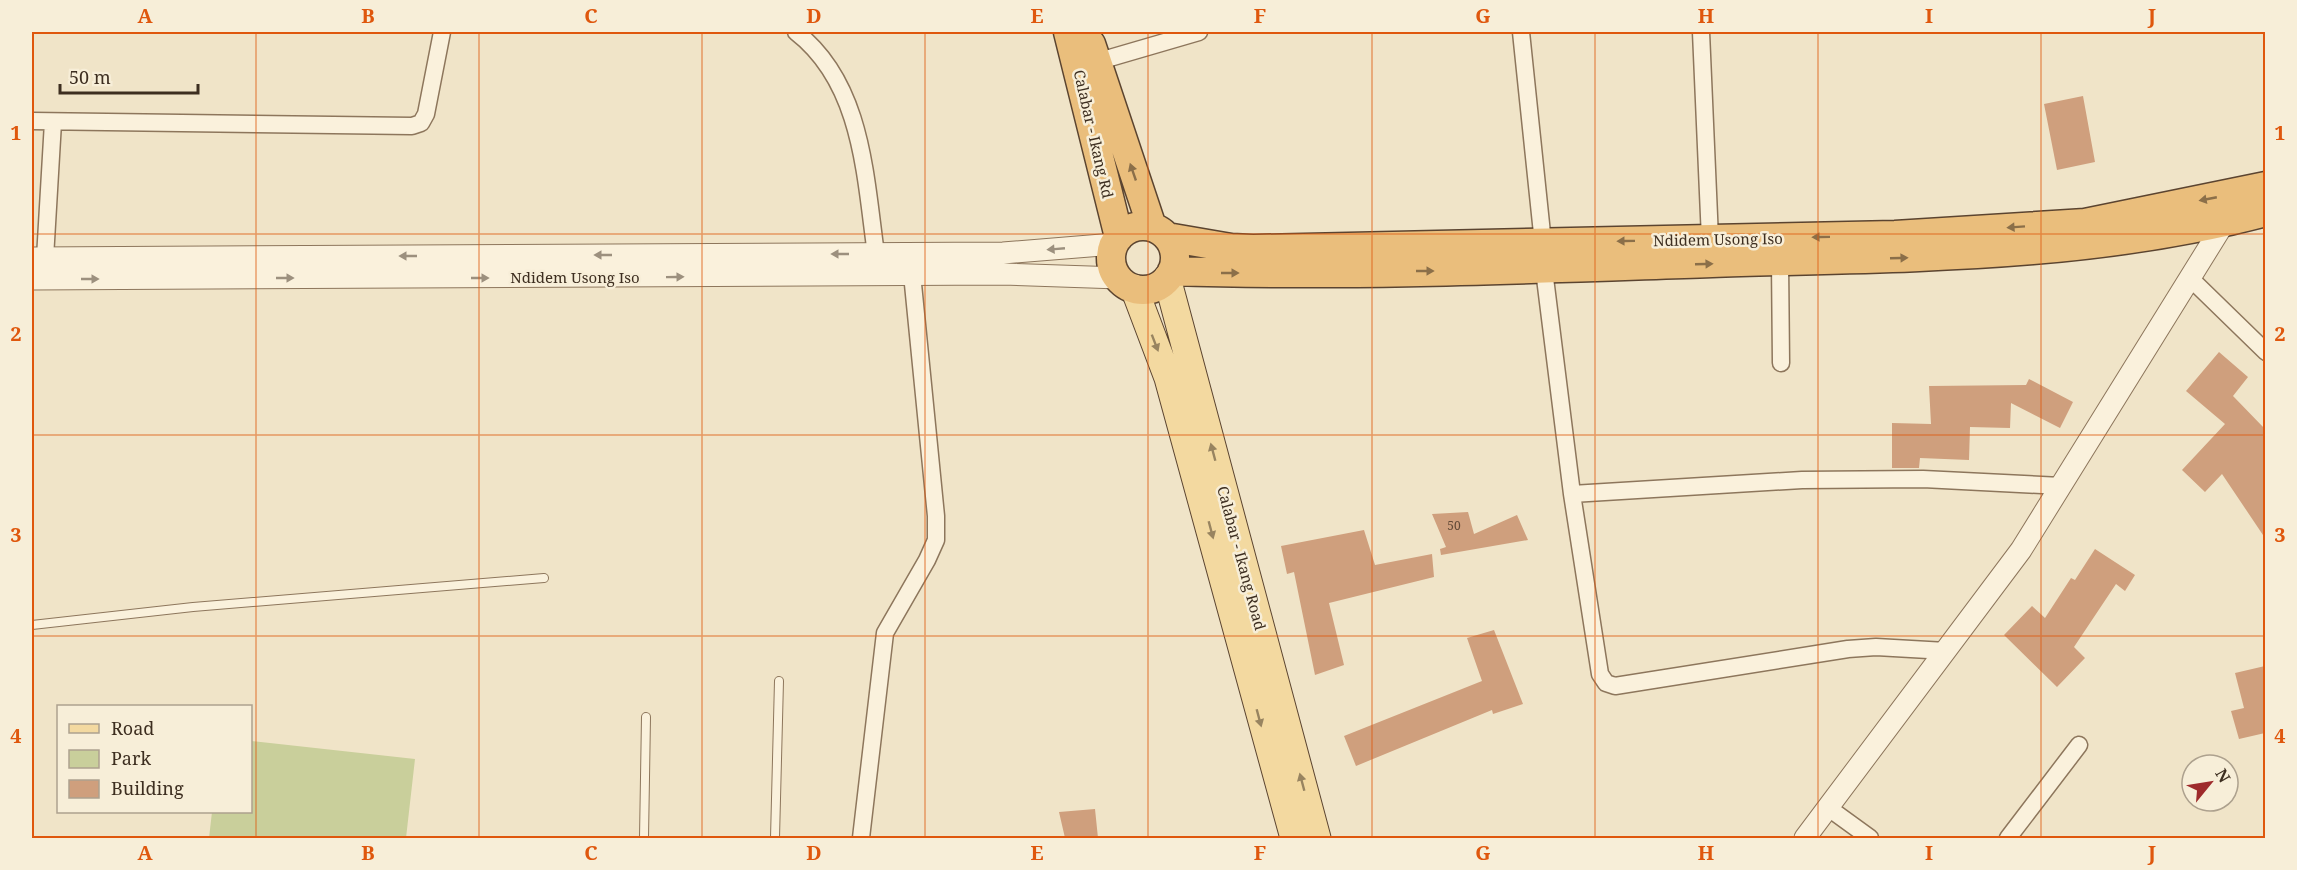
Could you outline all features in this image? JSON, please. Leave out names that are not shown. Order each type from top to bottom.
[{"type":"highway","name":"Calabar - Ikang Rd","points":[[1068,32],[1116,240]]},
{"type":"highway","name":"Calabar - Ikang Rd","points":[[1087,32],[1159,232]]},
{"type":"highway","name":"Ndidem Usong Iso","points":[[1169,275],[1544,256],[1710,239],[1895,235],[2085,223],[2255,189]]},
{"type":"highway","name":"Ndidem Usong Iso","points":[[1159,232],[1231,248],[1780,262],[2024,253],[2176,232],[2265,212]]},
{"type":"highway","points":[[1134,227],[1159,232],[1174,253],[1169,275],[1152,288],[1126,283],[1111,262],[1116,240],[1134,227]]},
{"type":"main road","name":"Calabar - Ikang Road","points":[[1169,275],[1317,838]]},
{"type":"main road","name":"Calabar - Ikang Road","points":[[1126,283],[1168,378],[1294,838]]},
{"type":"street","points":[[32,121],[412,126],[421,123],[426,114],[442,32]]},
{"type":"street","points":[[796,32],[822,56],[839,83],[852,116],[861,148],[876,254]]},
{"type":"street","points":[[1096,62],[1199,32]]},
{"type":"street","points":[[1521,32],[1572,494],[1600,674],[1609,685],[1848,649],[1876,647],[1946,651]]},
{"type":"street","points":[[1701,32],[1710,239]]},
{"type":"street","points":[[38,258],[53,122]]},
{"type":"street","points":[[1805,838],[1830,809],[2020,550],[2224,223],[2255,189]]},
{"type":"street","name":"Ndidem Usong Iso","points":[[38,258],[1003,253],[1116,240]]},
{"type":"street","points":[[1780,262],[1781,363]]},
{"type":"street","points":[[861,838],[885,633],[936,540],[936,516],[912,274]]},
{"type":"street","name":"Ndidem Usong Iso","points":[[32,279],[1003,274],[1126,283]]},
{"type":"street","points":[[2191,279],[2265,352]]},
{"type":"street","points":[[1572,494],[1802,480],[1923,479],[2061,486]]},
{"type":"street","points":[[2008,838],[2079,745]]},
{"type":"street","points":[[1830,809],[1870,838]]},
{"type":"lane","points":[[32,625],[193,607],[544,578]]},
{"type":"lane","points":[[775,838],[778,681]]},
{"type":"lane","points":[[644,838],[646,717]]},
{"type":"green space","points":[[252,741],[415,759],[406,838],[209,838],[212,813],[252,813]]},
{"type":"building","points":[[2083,96],[2095,162],[2057,170],[2044,104]]},
{"type":"building","points":[[2219,352],[2248,377],[2233,396],[2265,429],[2265,538],[2222,474],[2205,492],[2182,470],[2225,424],[2186,391]]},
{"type":"building","points":[[2029,379],[2073,402],[2060,428],[2011,403],[2010,428],[1970,427],[1969,460],[1920,458],[1919,468],[1892,468],[1892,423],[1931,424],[1929,386],[2026,385]]},
{"type":"building","points":[[1468,512],[1474,534],[1517,515],[1528,540],[1441,555],[1440,549],[1446,547],[1432,514]]},
{"type":"building","points":[[1364,530],[1375,565],[1432,554],[1434,577],[1329,603],[1344,665],[1315,675],[1294,572],[1287,574],[1281,546]]},
{"type":"building","points":[[2095,549],[2135,575],[2125,591],[2116,584],[2074,647],[2085,658],[2057,687],[2004,635],[2032,606],[2045,618],[2071,578],[2075,580]]},
{"type":"building","points":[[1494,630],[1523,704],[1493,714],[1492,710],[1356,766],[1344,736],[1482,681],[1467,638]]},
{"type":"building","points":[[2265,666],[2265,733],[2239,739],[2231,711],[2244,708],[2235,673]]},
{"type":"building","points":[[1095,809],[1098,838],[1065,838],[1059,812]]}]
